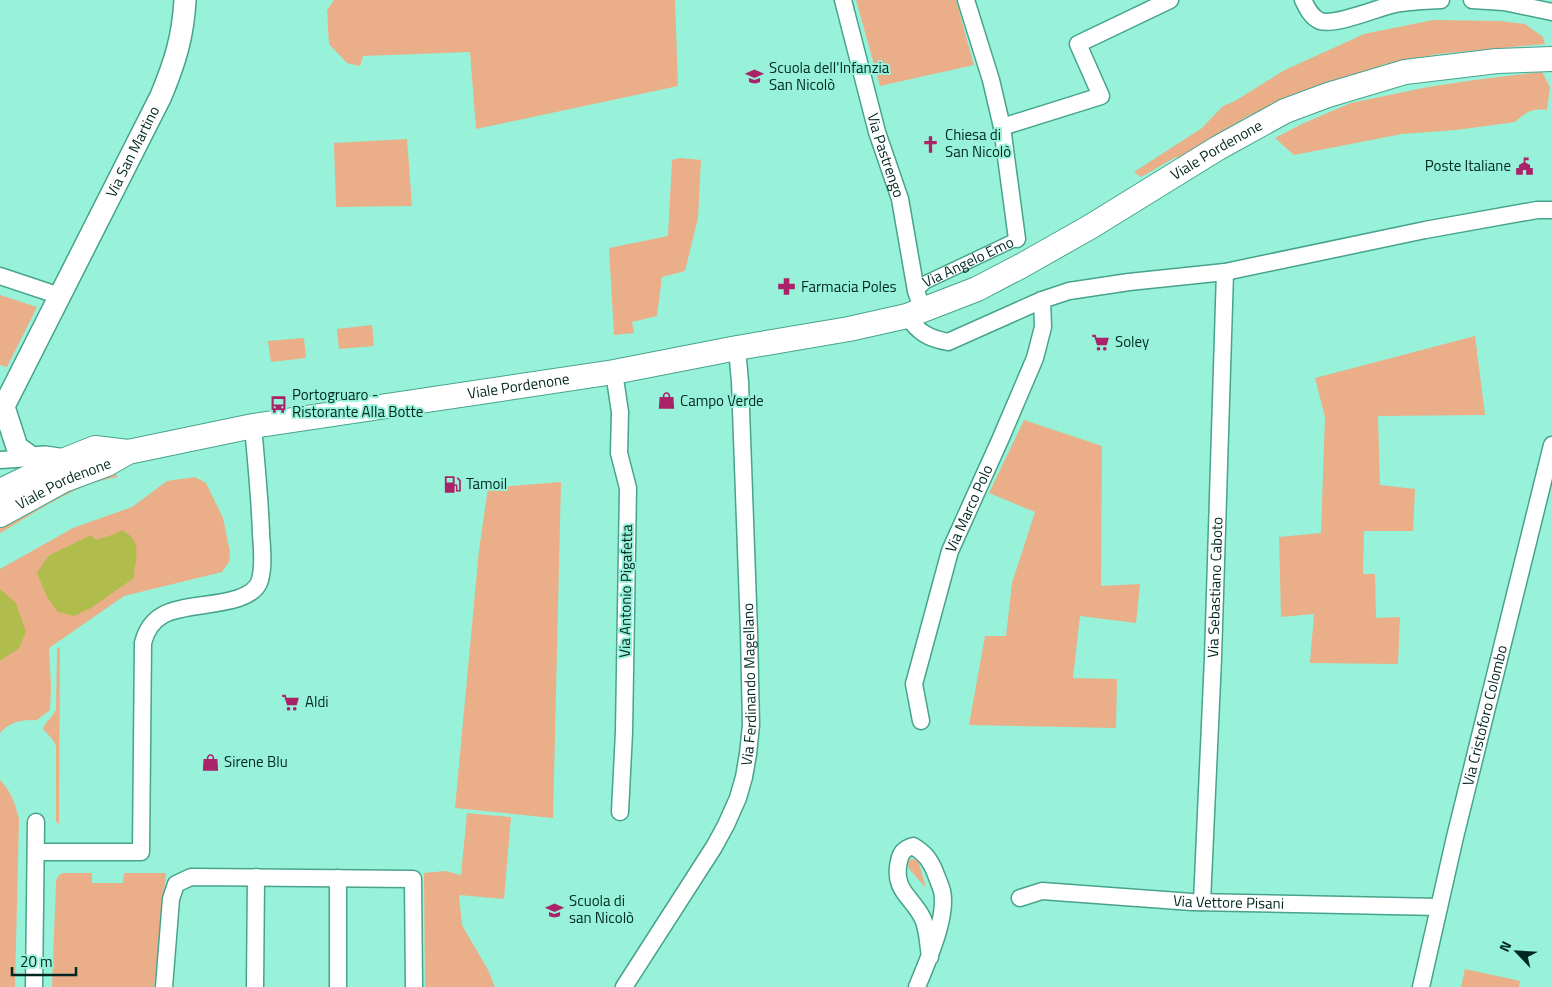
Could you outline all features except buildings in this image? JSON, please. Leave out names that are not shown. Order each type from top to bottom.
[{"type":"main road","name":"Viale Pordenone","points":[[0,515],[64,480],[107,464],[128,452],[253,426],[614,372],[736,348],[849,329],[915,306],[977,290],[1142,196],[1225,144],[1285,111],[1351,87],[1405,72],[1497,61],[1552,59]]},
{"type":"main road","name":"Viale Pordenone","points":[[0,491],[95,448],[128,452]]},
{"type":"street","name":"Via San Martino","points":[[32,458],[17,447],[1,414],[161,96],[172,70],[184,25],[185,0]]},
{"type":"street","name":"Via Pastrengo","points":[[843,0],[877,132],[900,199],[915,306]]},
{"type":"street","name":"Via Angelo Emo","points":[[915,306],[926,282],[1017,239],[1002,127],[982,46],[966,0]]},
{"type":"street","points":[[1002,127],[1102,96],[1078,44],[1170,0]]},
{"type":"street","points":[[1303,0],[1310,14],[1319,21],[1326,22],[1338,21],[1392,5],[1441,0]]},
{"type":"street","points":[[1472,0],[1504,2],[1552,12]]},
{"type":"street","points":[[1552,0],[1552,5]]},
{"type":"street","points":[[915,306],[924,335],[948,342],[1042,300],[1069,291],[1129,282],[1225,272],[1425,230],[1538,210],[1552,210]]},
{"type":"street","name":"Via Sebastiano Caboto","points":[[1202,902],[1214,648],[1225,272]]},
{"type":"street","points":[[0,276],[60,296]]},
{"type":"street","name":"Via Marco Polo","points":[[921,720],[914,684],[950,551],[1035,358],[1043,327],[1042,300]]},
{"type":"street","name":"Via Ferdinando Magellano","points":[[624,987],[714,847],[738,798],[744,777],[751,724],[750,650],[740,382],[736,348]]},
{"type":"street","name":"Via Antonio Pigafetta","points":[[614,372],[620,412],[619,453],[628,488],[624,732],[620,812]]},
{"type":"street","points":[[36,852],[141,852],[143,642],[153,623],[164,614],[181,609],[234,600],[250,593],[260,581],[262,548],[253,426]]},
{"type":"street","name":"Via Cristoforo Colombo","points":[[1421,987],[1455,837],[1552,445]]},
{"type":"street","points":[[0,460],[45,457],[65,460]]},
{"type":"street","points":[[34,987],[36,822]]},
{"type":"street","points":[[917,987],[930,957],[943,906],[942,891],[930,860],[913,846],[906,848],[900,854],[897,868],[898,882],[923,919],[930,957]]},
{"type":"street","points":[[164,987],[171,899],[176,884],[191,876],[413,879],[414,987]]},
{"type":"street","points":[[255,987],[256,877]]},
{"type":"street","points":[[338,878],[338,987]]},
{"type":"street","name":"Via Vettore Pisani","points":[[1020,898],[1042,890],[1172,901],[1439,908]]},
{"type":"shaded area","points":[[334,0],[675,0],[678,86],[476,129],[470,52],[363,56],[360,66],[347,63],[329,44],[327,10]]},
{"type":"shaded area","points":[[856,0],[956,0],[974,65],[880,86]]},
{"type":"shaded area","points":[[1433,20],[1500,21],[1525,24],[1543,37],[1545,44],[1438,54],[1382,65],[1371,72],[1346,77],[1250,115],[1227,128],[1208,146],[1178,158],[1176,157],[1141,177],[1134,172],[1202,128],[1223,106],[1235,101],[1283,71],[1364,34]]},
{"type":"shaded area","points":[[1542,72],[1550,87],[1547,110],[1530,112],[1515,122],[1456,130],[1402,134],[1294,155],[1275,138],[1351,103],[1428,87]]},
{"type":"shaded area","points":[[407,139],[412,206],[336,207],[334,143]]},
{"type":"shaded area","points":[[680,158],[701,160],[698,218],[685,271],[662,277],[657,316],[632,322],[634,333],[614,335],[609,248],[668,236],[672,160]]},
{"type":"shaded area","points":[[0,295],[37,307],[7,367],[0,365]]},
{"type":"shaded area","points":[[372,325],[374,346],[339,349],[337,329]]},
{"type":"shaded area","points":[[1475,336],[1485,415],[1378,416],[1380,485],[1415,489],[1413,531],[1364,531],[1363,574],[1375,574],[1376,618],[1400,617],[1398,664],[1310,663],[1314,614],[1281,617],[1279,537],[1321,533],[1325,417],[1315,378]]},
{"type":"shaded area","points":[[304,338],[306,358],[271,362],[268,341]]},
{"type":"shaded area","points":[[1024,420],[1102,446],[1101,586],[1140,584],[1136,623],[1080,616],[1073,678],[1117,679],[1116,728],[969,725],[985,636],[1006,636],[1012,583],[1035,512],[989,493]]},
{"type":"shaded area","points":[[113,471],[118,477],[103,480],[72,492],[0,533],[0,523],[53,495]]},
{"type":"shaded area","points":[[195,477],[206,483],[223,518],[230,552],[229,562],[222,572],[124,596],[49,648],[50,710],[37,720],[17,722],[8,726],[0,733],[0,569],[73,528],[132,507],[167,481]]},
{"type":"shaded area","points":[[561,482],[553,818],[455,808],[479,550],[488,488]]},
{"type":"shaded area","points":[[122,530],[135,542],[134,578],[91,608],[74,616],[58,612],[47,597],[37,573],[48,556],[91,535],[96,540]]},
{"type":"shaded area","points":[[0,589],[16,603],[26,632],[19,648],[0,661]]},
{"type":"shaded area","points":[[60,647],[59,825],[56,821],[56,746],[43,729],[56,709],[57,649]]},
{"type":"shaded area","points":[[0,780],[12,798],[19,819],[15,987],[0,987]]},
{"type":"shaded area","points":[[467,813],[511,817],[504,899],[459,895],[462,925],[488,970],[495,987],[425,987],[424,873],[445,871],[461,875]]},
{"type":"shaded area","points":[[910,859],[918,860],[926,888],[909,869]]},
{"type":"shaded area","points":[[63,873],[92,873],[92,883],[123,883],[124,873],[166,873],[154,987],[52,987],[56,881],[58,876]]},
{"type":"shaded area","points":[[1465,969],[1520,981],[1519,987],[1461,987]]},
{"type":"place","name":"Scuola dell'Infanzia San Nicolò","points":[[755,77]]},
{"type":"place","name":"Chiesa di San Nicolò","points":[[931,144]]},
{"type":"place","name":"Poste Italiane","points":[[1525,166]]},
{"type":"place","name":"Farmacia Poles","points":[[787,287]]},
{"type":"place","name":"Soley","points":[[1101,342]]},
{"type":"place","name":"Campo Verde","points":[[666,401]]},
{"type":"place","name":"Portogruaro - Ristorante Alla Botte","points":[[278,404]]},
{"type":"place","name":"Tamoil","points":[[452,484]]},
{"type":"place","name":"Aldi","points":[[291,702]]},
{"type":"place","name":"Sirene Blu","points":[[210,762]]},
{"type":"place","name":"Scuola di san Nicolò","points":[[555,910]]}]
